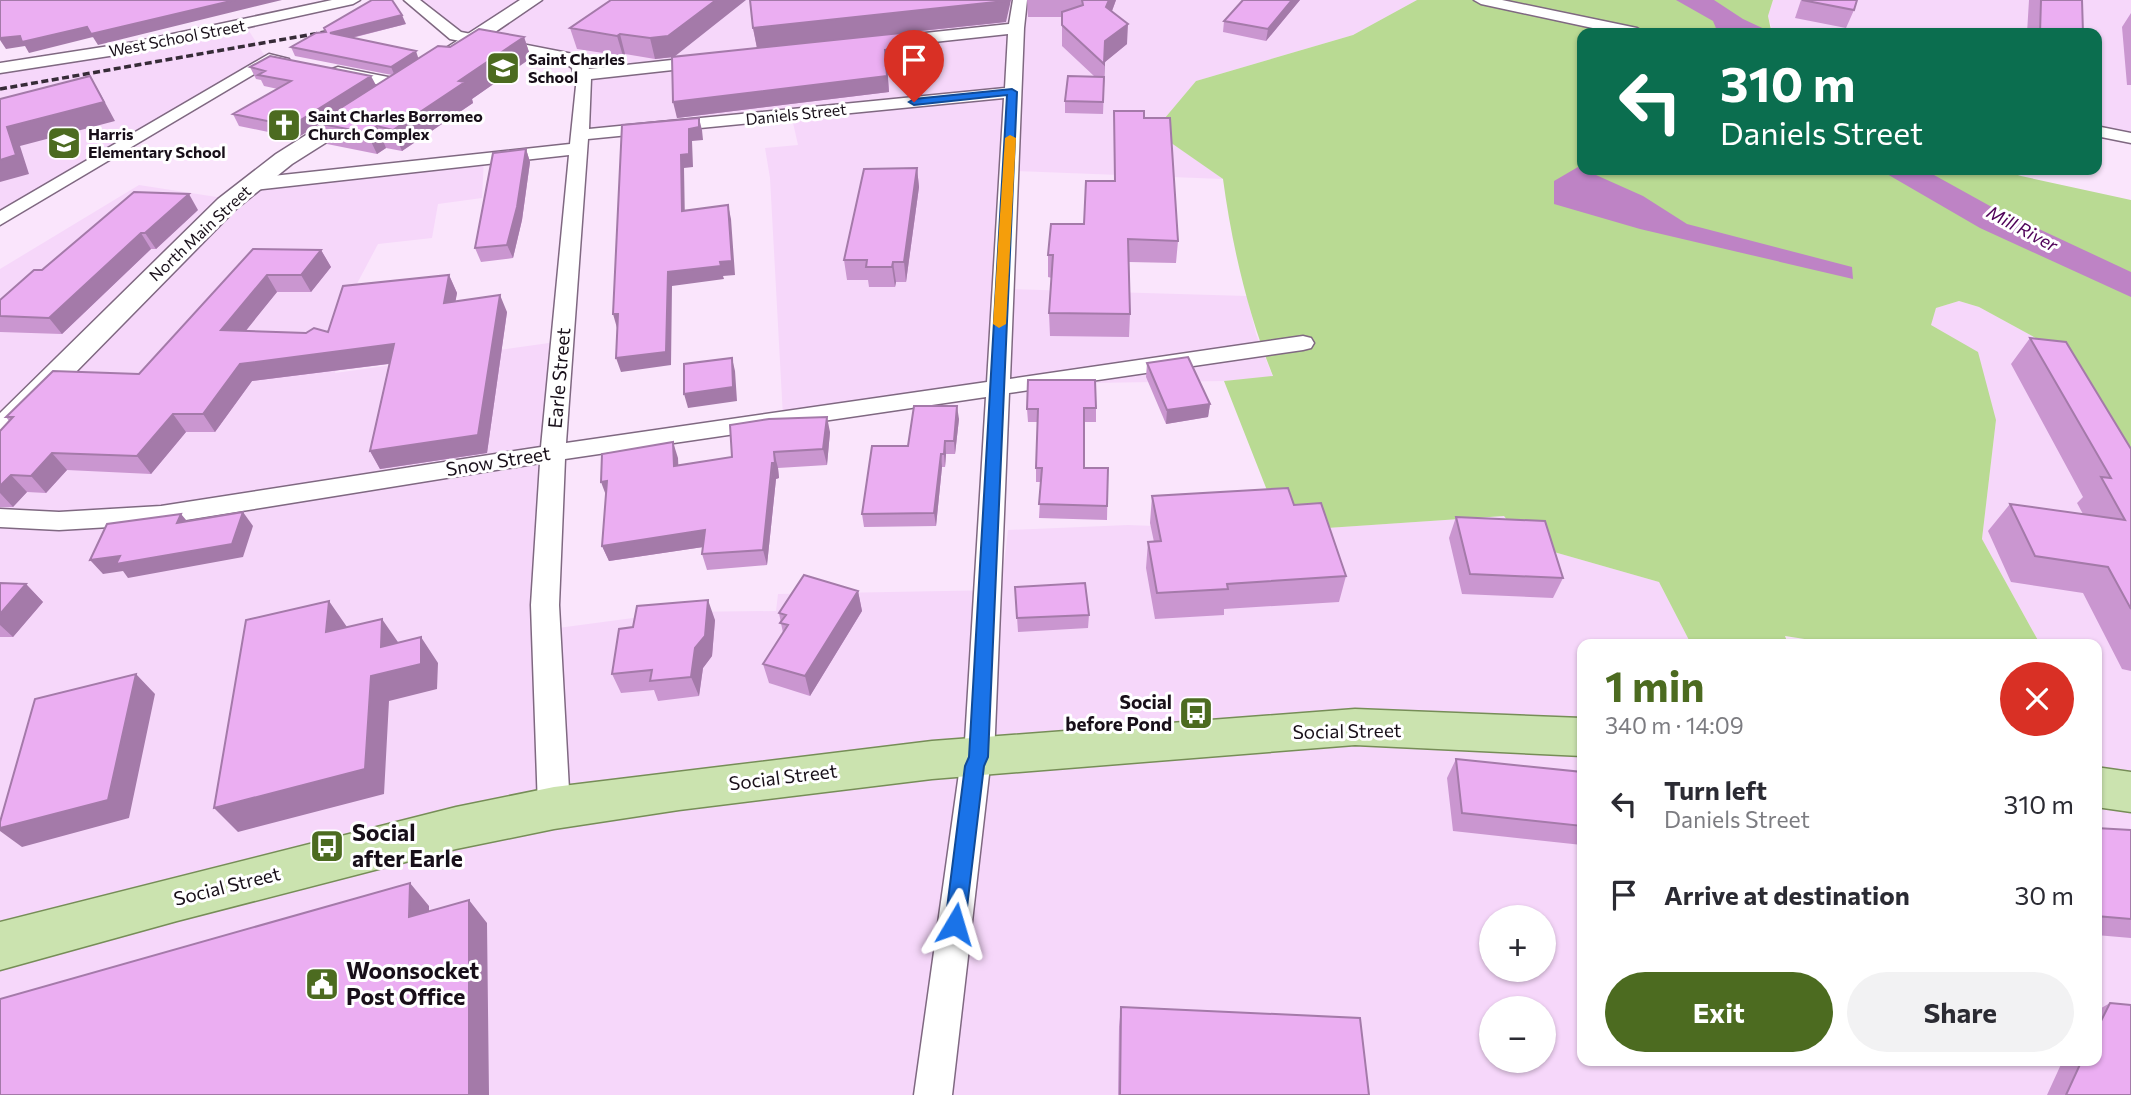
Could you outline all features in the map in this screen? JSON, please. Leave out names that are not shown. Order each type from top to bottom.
[{"type":"main road","name":"Social Street","points":[[0,946],[456,828],[554,808],[680,790],[932,760],[1355,727],[1577,737]]},
{"type":"main road","points":[[2102,787],[2131,792]]},
{"type":"street","name":"West School Street","points":[[0,68],[135,47],[353,0]]},
{"type":"street","points":[[411,0],[456,36],[567,57],[580,66],[582,75],[730,58]]},
{"type":"street","name":"North Main Street","points":[[0,431],[195,234],[253,184],[284,159],[533,0]]},
{"type":"street","points":[[933,1095],[975,766],[979,757],[991,561],[996,389],[1007,226],[1012,92],[1020,0]]},
{"type":"street","points":[[1482,0],[1614,28]]},
{"type":"street","points":[[853,46],[1016,29]]},
{"type":"street","points":[[0,219],[270,59],[296,64]]},
{"type":"street","points":[[323,69],[403,85]]},
{"type":"street","name":"Earle Street","points":[[554,808],[545,605],[553,453],[584,86],[582,75]]},
{"type":"street","name":"Daniels Street","points":[[253,184],[578,142],[1012,92]]},
{"type":"street","points":[[2102,132],[2131,138]]},
{"type":"street","name":"Snow Street","points":[[0,517],[59,521],[161,515],[553,453],[1303,343]]},
{"type":"shaded area","points":[[417,0],[1417,0],[1353,35],[1196,81],[1155,131],[1223,179],[1015,171],[1007,289],[1247,296],[1256,334],[1273,377],[1224,381],[1019,384],[783,417],[770,178],[765,148],[798,145],[791,114],[583,132],[579,64],[463,40]]},
{"type":"shaded area","points":[[1773,0],[2131,0],[2131,137],[2102,130],[2102,28],[1772,28],[1768,16]]},
{"type":"shaded area","name":"Harris Elementary School","points":[[244,23],[268,61],[0,217],[0,69]]},
{"type":"shaded area","points":[[484,158],[482,198],[438,204],[432,238],[378,244],[351,295],[335,373],[556,342],[543,630],[678,612],[776,611],[778,594],[1001,590],[1008,530],[1128,525],[1283,531],[1504,516],[1526,544],[1659,582],[1688,639],[1577,639],[1577,1066],[2102,1066],[2102,639],[2037,639],[1982,539],[1996,420],[1930,325],[1936,308],[1959,301],[1979,307],[2065,354],[2131,461],[2131,1095],[0,1095],[0,269],[139,185],[236,200],[260,180]]},
{"type":"green space","points":[[1417,0],[1773,0],[1768,16],[1771,28],[1577,28],[1577,175],[2018,175],[2131,200],[2131,461],[2065,354],[1979,307],[1959,301],[1936,308],[1931,325],[1978,352],[1996,420],[1982,539],[2037,639],[1804,639],[1785,636],[1786,639],[1688,639],[1659,582],[1526,544],[1504,516],[1283,531],[1224,381],[1273,376],[1242,279],[1223,179],[1154,131],[1196,81],[1353,35]]},
{"type":"water","points":[[1676,0],[1714,0],[1762,28],[1716,28],[1713,21]]},
{"type":"water","points":[[1577,168],[1577,175],[1596,175],[1643,196],[1687,224],[1852,267],[1853,279],[1640,229],[1554,204],[1554,181]]},
{"type":"water","name":"Mill River","points":[[1889,175],[1934,175],[1990,206],[2131,272],[2131,297],[1980,228]]},
{"type":"building","points":[[0,0],[235,0],[91,34],[87,27],[22,42],[20,36],[0,38]]},
{"type":"building","points":[[372,0],[392,0],[402,15],[330,33],[416,51],[391,67],[291,47],[316,33],[326,32],[324,28]]},
{"type":"building","points":[[611,0],[716,0],[668,36],[617,36],[570,28]]},
{"type":"building","points":[[750,0],[1006,0],[753,28]]},
{"type":"building","points":[[1082,0],[1109,0],[1106,7],[1128,24],[1105,41],[1104,64],[1062,25],[1062,12],[1083,5]]},
{"type":"building","points":[[1243,0],[1292,0],[1268,29],[1224,21]]},
{"type":"building","points":[[1802,0],[1857,0],[1854,10]]},
{"type":"building","points":[[2041,0],[2082,0],[2083,28],[2040,28]]},
{"type":"building","points":[[479,29],[524,37],[459,81],[465,82],[393,130],[377,126],[367,133],[317,123],[438,46],[450,47]]},
{"type":"building","points":[[901,33],[906,48],[885,50],[887,76],[673,102],[672,57]]},
{"type":"building","points":[[270,56],[371,76],[291,126],[233,114],[291,81],[258,75],[265,71],[250,67]]},
{"type":"building","points":[[90,76],[104,102],[7,127],[16,155],[0,160],[0,99]]},
{"type":"building","points":[[1068,76],[1104,77],[1103,102],[1065,101]]},
{"type":"building","points":[[1114,111],[1144,111],[1144,118],[1170,118],[1178,241],[1128,239],[1130,314],[1049,313],[1053,255],[1048,255],[1051,224],[1084,224],[1086,181],[1115,181]]},
{"type":"building","points":[[699,118],[699,127],[689,129],[689,154],[681,155],[682,211],[728,205],[732,261],[720,262],[721,266],[668,272],[666,352],[616,358],[618,314],[613,314],[622,125]]},
{"type":"building","points":[[526,149],[517,207],[507,245],[475,248],[493,153]]},
{"type":"building","points":[[917,168],[904,262],[893,262],[892,267],[866,267],[867,260],[844,260],[864,169]]},
{"type":"building","points":[[134,192],[189,194],[145,233],[141,233],[49,318],[0,316],[0,300],[34,270],[42,270]]},
{"type":"building","points":[[253,249],[321,250],[301,275],[267,275],[221,330],[306,333],[314,328],[328,332],[343,286],[449,275],[444,303],[500,295],[478,435],[370,451],[394,344],[240,364],[203,414],[173,414],[137,456],[52,453],[31,476],[11,475],[0,486],[0,431],[13,417],[6,417],[53,371],[139,374]]},
{"type":"building","points":[[2030,338],[2066,342],[2131,449],[2131,609],[2108,567],[2035,556],[2010,504],[2125,520],[2101,477],[2111,478]]},
{"type":"building","points":[[1188,357],[1210,404],[1167,410],[1147,363]]},
{"type":"building","points":[[732,358],[733,387],[684,394],[684,364]]},
{"type":"building","points":[[1028,380],[1095,380],[1096,408],[1084,408],[1084,468],[1108,468],[1107,506],[1039,504],[1042,468],[1036,468],[1038,409],[1027,409]]},
{"type":"building","points":[[914,406],[957,406],[954,441],[945,441],[944,454],[941,454],[934,513],[862,514],[872,446],[908,446]]},
{"type":"building","points":[[827,417],[823,449],[774,452],[775,463],[772,463],[763,550],[702,554],[705,530],[602,546],[607,481],[601,482],[602,454],[673,442],[674,466],[732,457],[730,425],[769,419]]},
{"type":"building","points":[[1288,488],[1294,505],[1321,503],[1346,576],[1227,584],[1228,589],[1157,593],[1148,542],[1161,541],[1152,496]]},
{"type":"building","points":[[243,512],[232,544],[116,564],[120,556],[90,560],[107,524],[181,514],[177,523]]},
{"type":"building","points":[[1456,517],[1545,521],[1563,578],[1470,574]]},
{"type":"building","points":[[804,575],[858,591],[805,676],[763,664],[788,625],[780,623],[786,615],[779,613]]},
{"type":"building","points":[[0,583],[26,584],[0,614]]},
{"type":"building","points":[[1085,583],[1089,615],[1017,618],[1015,587]]},
{"type":"building","points":[[708,600],[705,636],[695,648],[691,677],[650,681],[652,670],[612,674],[619,629],[633,627],[637,606]]},
{"type":"building","points":[[329,601],[326,632],[382,619],[381,647],[421,637],[421,664],[371,676],[365,769],[214,808],[246,620]]},
{"type":"building","points":[[136,674],[108,800],[0,828],[35,699]]},
{"type":"building","points":[[1456,759],[1577,771],[1577,825],[1462,813]]},
{"type":"building","points":[[2102,828],[2131,830],[2131,919],[2102,917]]},
{"type":"building","name":"Woonsocket Post Office","points":[[410,883],[409,917],[469,900],[469,1095],[0,1095],[0,999]]},
{"type":"building","points":[[2110,1003],[2131,1005],[2131,1095],[2066,1095],[2079,1066],[2102,1066],[2102,1019]]},
{"type":"building","points":[[1121,1007],[1360,1018],[1369,1095],[1120,1095]]},
{"type":"railway","points":[[0,89],[331,31]]},
{"type":"slow traffic","points":[[999,324],[1007,226],[1010,138]]},
{"type":"place","name":"Saint Charles School","points":[[503,68]]},
{"type":"place","name":"Saint Charles Borromeo Church Complex","points":[[284,125]]},
{"type":"place","name":"Harris Elementary School","points":[[64,143]]},
{"type":"place","name":"Social before Pond","points":[[1196,713]]},
{"type":"place","name":"Social after Earle","points":[[327,846]]},
{"type":"place","name":"Woonsocket Post Office","points":[[322,984]]},
{"type":"route","points":[[914,102],[1012,92],[1007,226],[996,389],[991,561],[979,757],[975,766],[955,924]]}]
